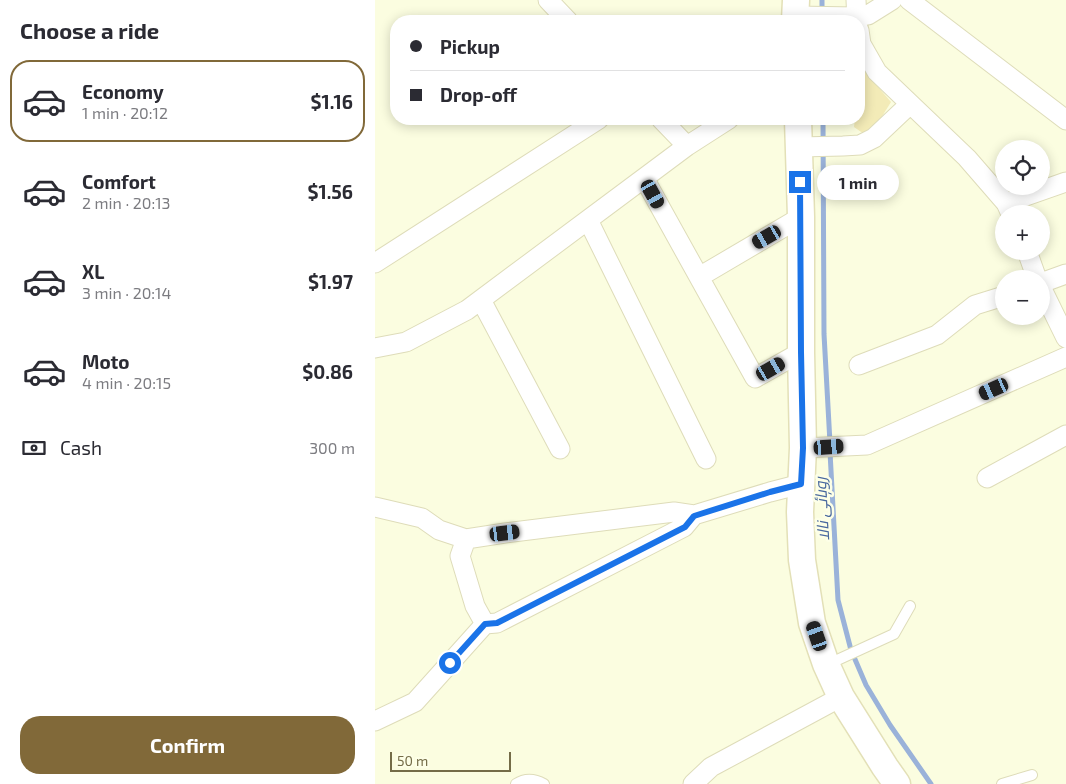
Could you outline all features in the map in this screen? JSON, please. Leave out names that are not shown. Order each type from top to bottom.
[{"type":"street","points":[[548,0],[562,15]]},
{"type":"street","points":[[865,15],[892,0]]},
{"type":"street","points":[[909,0],[1066,120]]},
{"type":"street","points":[[797,14],[817,15]]},
{"type":"street","points":[[865,51],[877,72],[967,158],[1006,205]]},
{"type":"street","points":[[804,147],[860,145],[874,138],[910,104]]},
{"type":"street","points":[[375,263],[590,125]]},
{"type":"street","points":[[667,125],[687,146]]},
{"type":"street","points":[[375,348],[406,342],[467,310],[687,146],[720,125]]},
{"type":"street","points":[[799,125],[804,147],[801,217],[801,352],[809,448],[801,484],[802,560],[812,623],[831,662],[841,697],[897,784]]},
{"type":"street","points":[[644,178],[755,378],[801,352]]},
{"type":"street","points":[[1015,205],[1066,182]]},
{"type":"street","points":[[699,277],[801,217]]},
{"type":"street","points":[[587,220],[706,459]]},
{"type":"street","points":[[1050,280],[1066,274]]},
{"type":"street","points":[[859,365],[937,335],[975,306],[995,299]]},
{"type":"street","points":[[481,300],[560,449]]},
{"type":"street","points":[[1050,305],[1066,338]]},
{"type":"street","points":[[809,448],[867,445],[1066,357]]},
{"type":"street","points":[[987,478],[1066,435]]},
{"type":"street","points":[[375,507],[422,518],[439,530],[466,539],[674,512],[694,516],[801,484]]},
{"type":"street","points":[[375,721],[415,702],[485,624],[497,623],[685,527],[694,516]]},
{"type":"street","points":[[466,539],[460,556],[475,606],[485,624]]},
{"type":"street","points":[[693,784],[711,767],[841,697]]},
{"type":"lane","points":[[831,662],[895,634],[910,606]]},
{"type":"lane","points":[[1003,784],[1032,775]]},
{"type":"lane","points":[[516,784],[520,781],[533,780],[544,784]]},
{"type":"building","points":[[865,72],[891,102],[876,126],[864,134],[854,127],[854,125],[865,125]]},
{"type":"waterway","name":"روہائی نالا","points":[[822,0],[822,12]]},
{"type":"waterway","name":"روہائی نالا","points":[[823,125],[824,334],[830,443]]},
{"type":"waterway","name":"روہائی نالا","points":[[830,452],[838,600],[851,650],[866,685],[890,725],[931,784]]},
{"type":"route","points":[[450,663],[485,624],[497,623],[685,527],[694,516],[801,484],[803,448],[800,182]]}]
